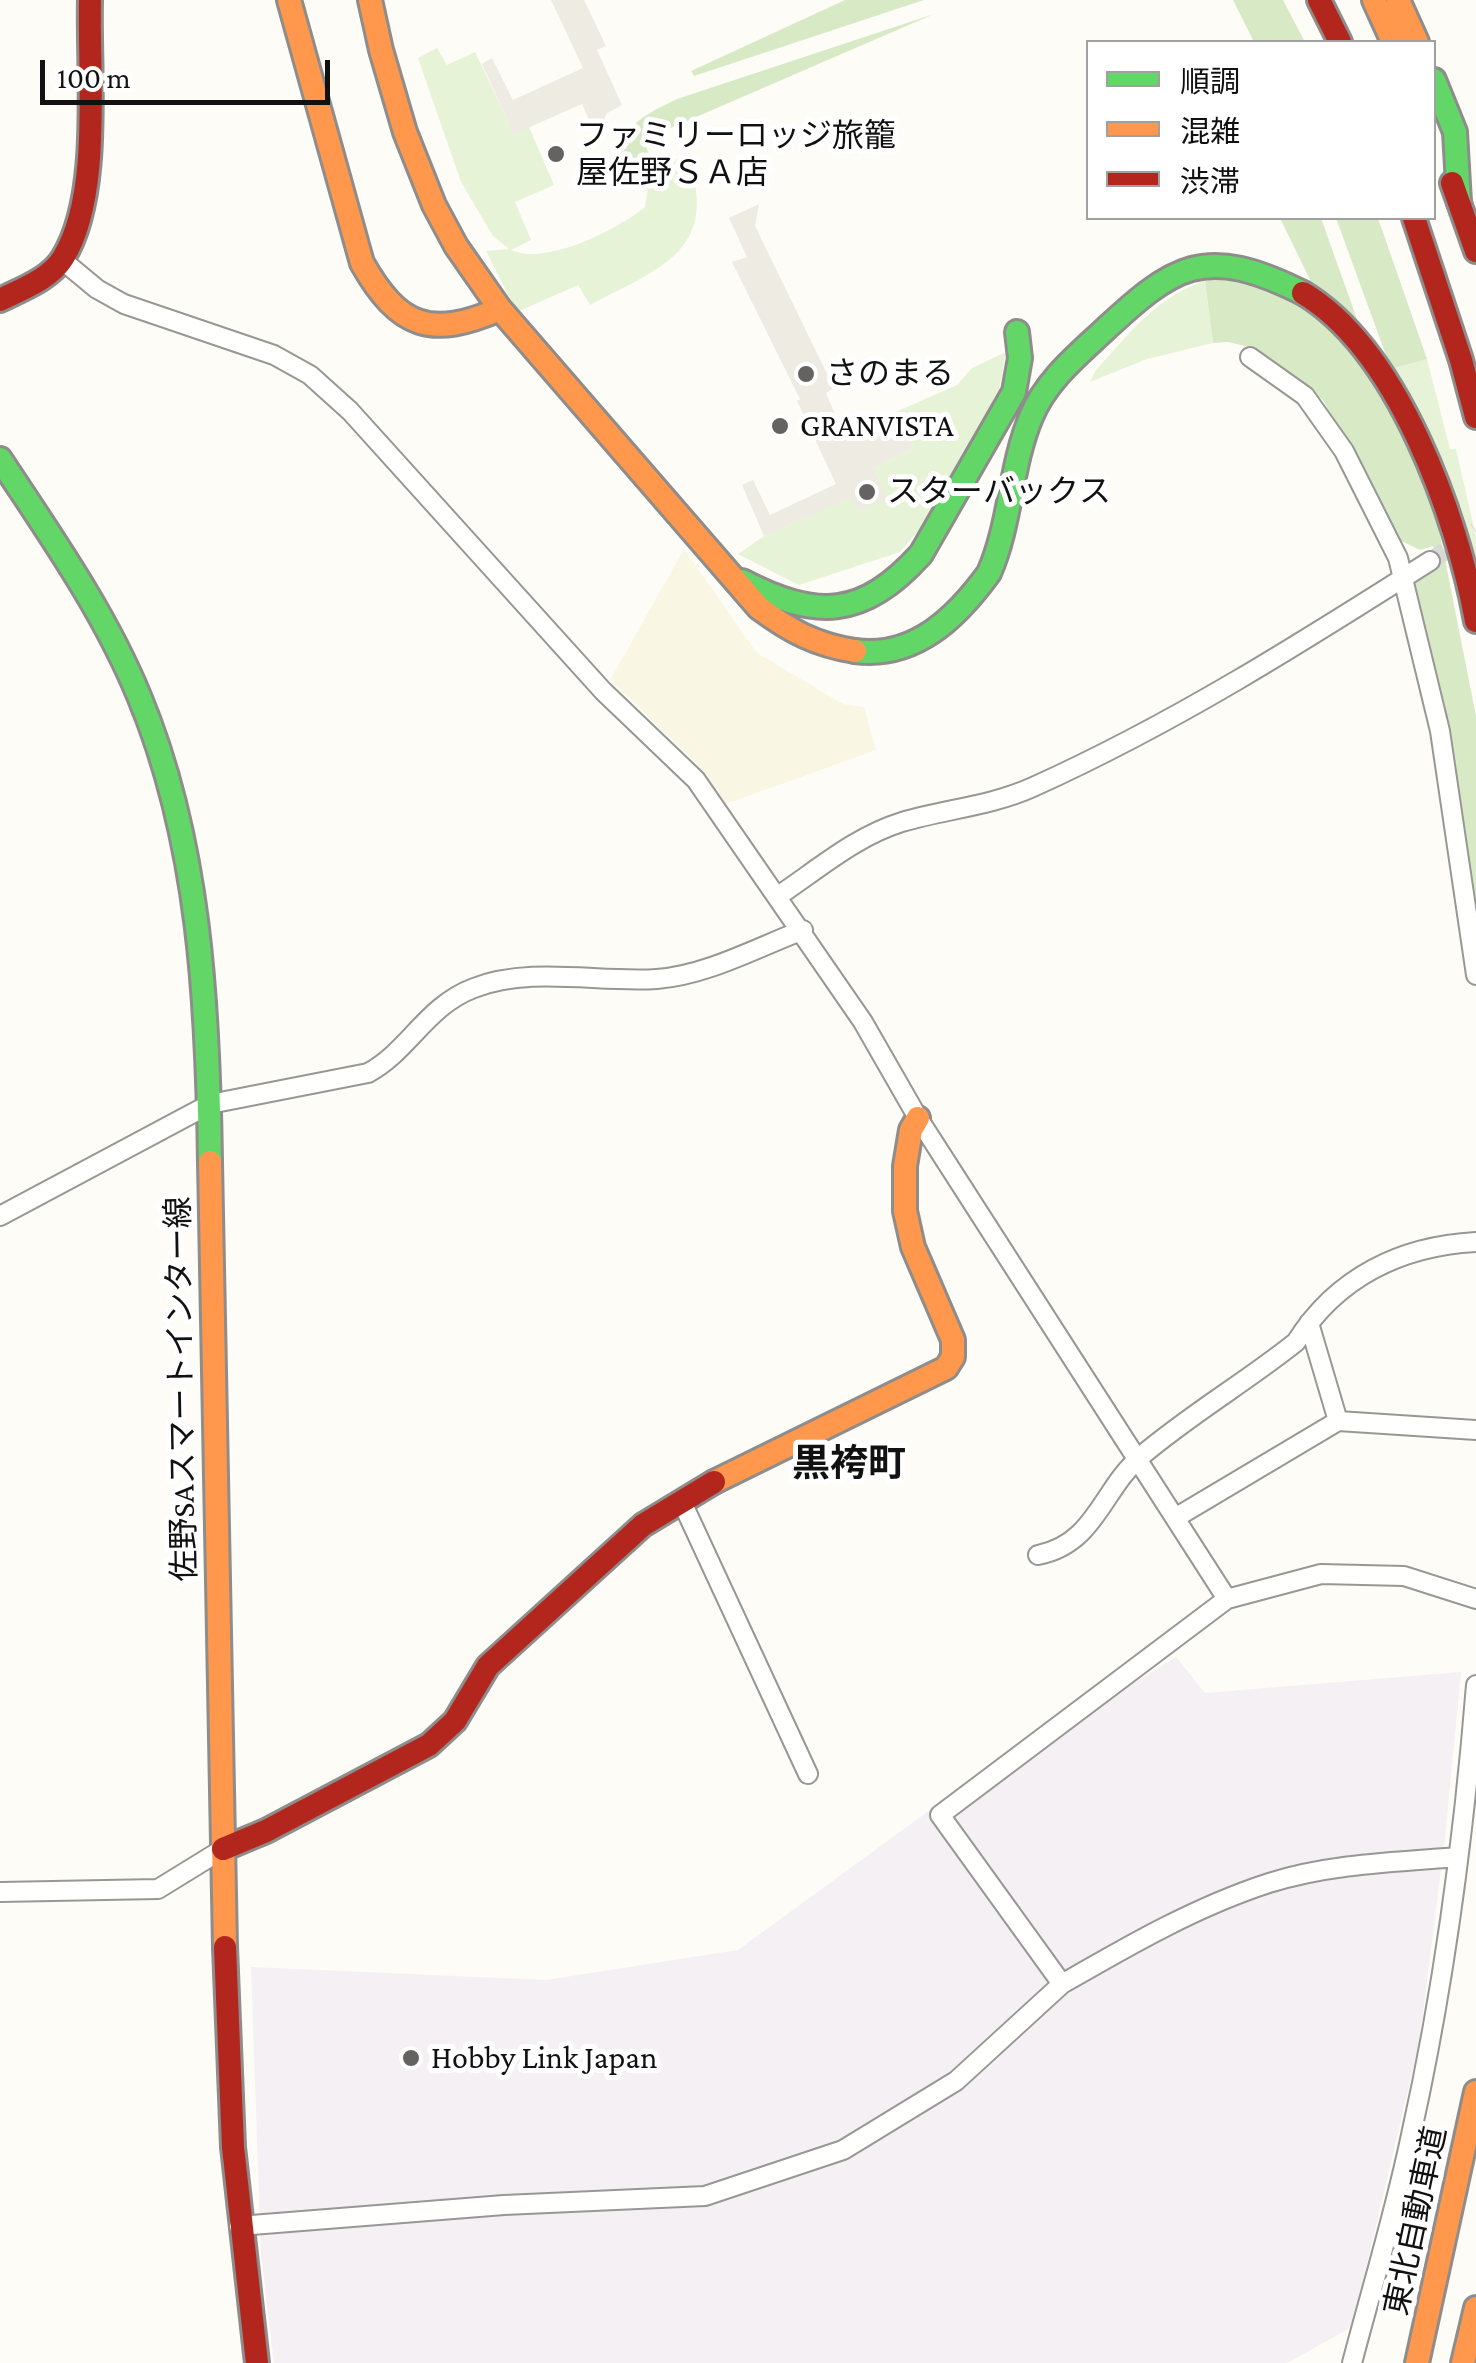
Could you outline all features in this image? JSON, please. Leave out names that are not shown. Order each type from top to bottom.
[{"type":"main road","points":[[0,300],[35,283],[62,260],[74,238],[86,199],[90,0]]},
{"type":"main road","points":[[289,0],[362,262],[383,300],[413,323],[429,327],[473,323],[500,310]]},
{"type":"main road","points":[[370,0],[393,88],[435,206],[470,267],[500,310],[750,602],[778,626],[836,650],[866,652],[900,648],[928,639],[957,617],[978,592],[998,556],[1010,516],[1020,450],[1040,397],[1058,374],[1151,287],[1190,270],[1228,266],[1278,279],[1322,306],[1348,329],[1381,372],[1406,410],[1436,477],[1476,621]]},
{"type":"main road","points":[[1320,0],[1339,40]]},
{"type":"main road","points":[[1374,0],[1393,40]]},
{"type":"main road","points":[[1398,0],[1417,40]]},
{"type":"main road","points":[[1436,85],[1455,132],[1459,202]]},
{"type":"main road","points":[[1436,138],[1476,251]]},
{"type":"main road","points":[[1415,220],[1476,417]]},
{"type":"main road","points":[[730,575],[765,595],[816,610],[850,606],[902,578],[921,554],[1014,392],[1020,358],[1017,332]]},
{"type":"main road","name":"佐野SAスマートインター線","points":[[0,458],[80,581],[134,682],[154,734],[177,822],[200,938],[210,1104],[229,2093],[239,2226],[257,2363]]},
{"type":"main road","points":[[222,1849],[266,1832],[429,1745],[454,1721],[488,1666],[643,1526],[681,1500],[946,1368],[953,1357],[953,1340],[913,1246],[906,1211],[910,1130],[918,1118]]},
{"type":"main road","name":"東北自動車道","points":[[1417,2363],[1476,2092]]},
{"type":"main road","points":[[1463,2363],[1476,2308]]},
{"type":"street","points":[[62,260],[124,304],[274,355],[310,375],[350,411],[603,691],[696,780],[864,1022],[918,1118],[1227,1600]]},
{"type":"street","points":[[1250,357],[1305,396],[1344,451],[1398,558],[1440,732],[1476,976]]},
{"type":"street","points":[[778,896],[863,839],[898,823],[998,802],[1161,724],[1247,677],[1430,561]]},
{"type":"street","points":[[0,1216],[210,1104],[368,1072],[386,1063],[444,1002],[491,982],[661,978],[698,972],[802,930]]},
{"type":"street","points":[[1038,1555],[1058,1551],[1076,1540],[1138,1458],[1296,1342],[1358,1276],[1390,1259],[1443,1244],[1476,1242]]},
{"type":"street","points":[[1310,1323],[1338,1421]]},
{"type":"street","points":[[1175,1518],[1338,1421],[1476,1430]]},
{"type":"street","points":[[681,1500],[808,1774]]},
{"type":"street","points":[[1062,1984],[940,1815],[1227,1600],[1321,1574],[1404,1576],[1476,1599]]},
{"type":"street","points":[[1352,2363],[1411,2136],[1447,1941],[1476,1685]]},
{"type":"street","points":[[0,1892],[158,1889],[222,1849]]},
{"type":"street","points":[[239,2226],[504,2205],[705,2196],[842,2150],[956,2081],[1062,1984],[1158,1929],[1270,1883],[1364,1864],[1458,1858]]},
{"type":"shaded area","points":[[551,0],[584,0],[606,46],[597,50],[622,105],[606,114],[598,139],[582,104],[514,134],[482,64],[492,58],[513,100],[583,68]]},
{"type":"shaded area","points":[[759,204],[755,226],[834,388],[826,393],[844,436],[898,411],[914,448],[874,468],[887,499],[860,512],[851,498],[764,536],[742,485],[753,480],[770,515],[836,484],[797,401],[800,399],[732,262],[747,257],[729,218]]},
{"type":"shaded area","points":[[684,549],[757,653],[843,704],[864,707],[876,750],[726,804],[696,763],[610,680]]},
{"type":"shaded area","points":[[1176,1657],[1205,1693],[1461,1672],[1419,2044],[1352,2327],[1287,2363],[274,2363],[261,2254],[251,1967],[546,1980],[738,1950],[930,1810]]},
{"type":"green space","points":[[845,0],[924,0],[694,76],[691,71]]},
{"type":"green space","points":[[1233,0],[1283,0],[1304,40],[1253,40]]},
{"type":"green space","points":[[934,14],[643,140],[655,168],[632,185],[619,149],[635,124],[650,113],[677,99]]},
{"type":"green space","points":[[437,48],[447,65],[475,52],[514,133],[529,127],[554,185],[515,202],[531,240],[511,250],[525,254],[561,249],[617,226],[645,207],[654,171],[687,155],[696,187],[696,213],[690,234],[678,251],[640,279],[590,305],[578,285],[517,312],[486,251],[509,249],[493,236],[461,182],[418,58]]},
{"type":"green space","points":[[1281,220],[1322,220],[1359,325],[1312,284]]},
{"type":"green space","points":[[1337,220],[1379,220],[1427,359],[1391,369]]},
{"type":"green space","points":[[1234,277],[1286,290],[1328,321],[1371,374],[1415,458],[1439,529],[1476,716],[1476,935],[1411,581],[1436,562],[1433,546],[1420,550],[1395,538],[1323,400],[1254,348],[1213,343],[1205,281]]},
{"type":"green space","points":[[1205,281],[1213,343],[1147,359],[1090,382],[1096,370],[1158,306]]},
{"type":"green space","points":[[1006,352],[999,390],[925,523],[900,552],[799,585],[738,554],[764,536],[852,497],[887,500],[874,468],[914,448],[898,411],[957,385],[972,368]]},
{"type":"green space","points":[[1427,359],[1450,449],[1456,449],[1476,537],[1476,585],[1391,369]]},
{"type":"tunnel","points":[[1430,561],[1476,531]]},
{"type":"traffic: fast","points":[[1436,85],[1455,132],[1459,202]]},
{"type":"traffic: fast","points":[[989,573],[1002,535],[1024,436],[1037,405],[1060,372],[1125,311],[1170,278],[1214,266],[1269,278],[1303,293]]},
{"type":"traffic: fast","points":[[921,554],[1014,392],[1020,358],[1017,332]]},
{"type":"traffic: fast","points":[[0,459],[110,634],[139,696],[176,808],[188,866],[203,984],[210,1162]]},
{"type":"traffic: fast","points":[[742,581],[793,602],[838,606],[879,591],[921,554]]},
{"type":"traffic: fast","points":[[855,651],[897,648],[932,632],[963,605],[989,573]]},
{"type":"traffic: slow","points":[[289,0],[362,263],[376,285],[389,302],[419,322],[455,324],[500,309]]},
{"type":"traffic: slow","points":[[370,0],[405,132],[434,205],[456,246],[500,309],[759,608],[804,636],[855,651]]},
{"type":"traffic: slow","points":[[1374,0],[1392,40]]},
{"type":"traffic: slow","points":[[1398,0],[1416,40]]},
{"type":"traffic: slow","points":[[714,1482],[946,1368],[953,1357],[953,1340],[913,1247],[905,1211],[905,1166],[911,1130],[918,1118]]},
{"type":"traffic: slow","points":[[210,1162],[225,1947]]},
{"type":"traffic: slow","points":[[1417,2363],[1476,2092]]},
{"type":"traffic: slow","points":[[1463,2363],[1476,2308]]},
{"type":"traffic: jam","points":[[0,300],[51,272],[63,258],[75,232],[88,168],[90,0]]},
{"type":"traffic: jam","points":[[1319,0],[1339,40]]},
{"type":"traffic: jam","points":[[1452,183],[1476,251]]},
{"type":"traffic: jam","points":[[1415,220],[1476,417]]},
{"type":"traffic: jam","points":[[1303,293],[1337,319],[1367,354],[1418,439],[1454,533],[1476,621]]},
{"type":"traffic: jam","points":[[223,1849],[266,1831],[429,1745],[455,1721],[488,1666],[643,1525],[714,1482]]},
{"type":"traffic: jam","points":[[225,1947],[233,2147],[257,2363]]},
{"type":"place","name":"ファミリーロッジ旅籠 屋佐野ＳＡ店","points":[[556,154]]},
{"type":"place","name":"さのまる","points":[[806,374]]},
{"type":"place","name":"GRANVISTA","points":[[780,426]]},
{"type":"place","name":"スターバックス","points":[[867,492]]},
{"type":"place","name":"Hobby Link Japan","points":[[411,2058]]},
{"type":"district","name":"黒袴町","points":[[849,1464]]}]
